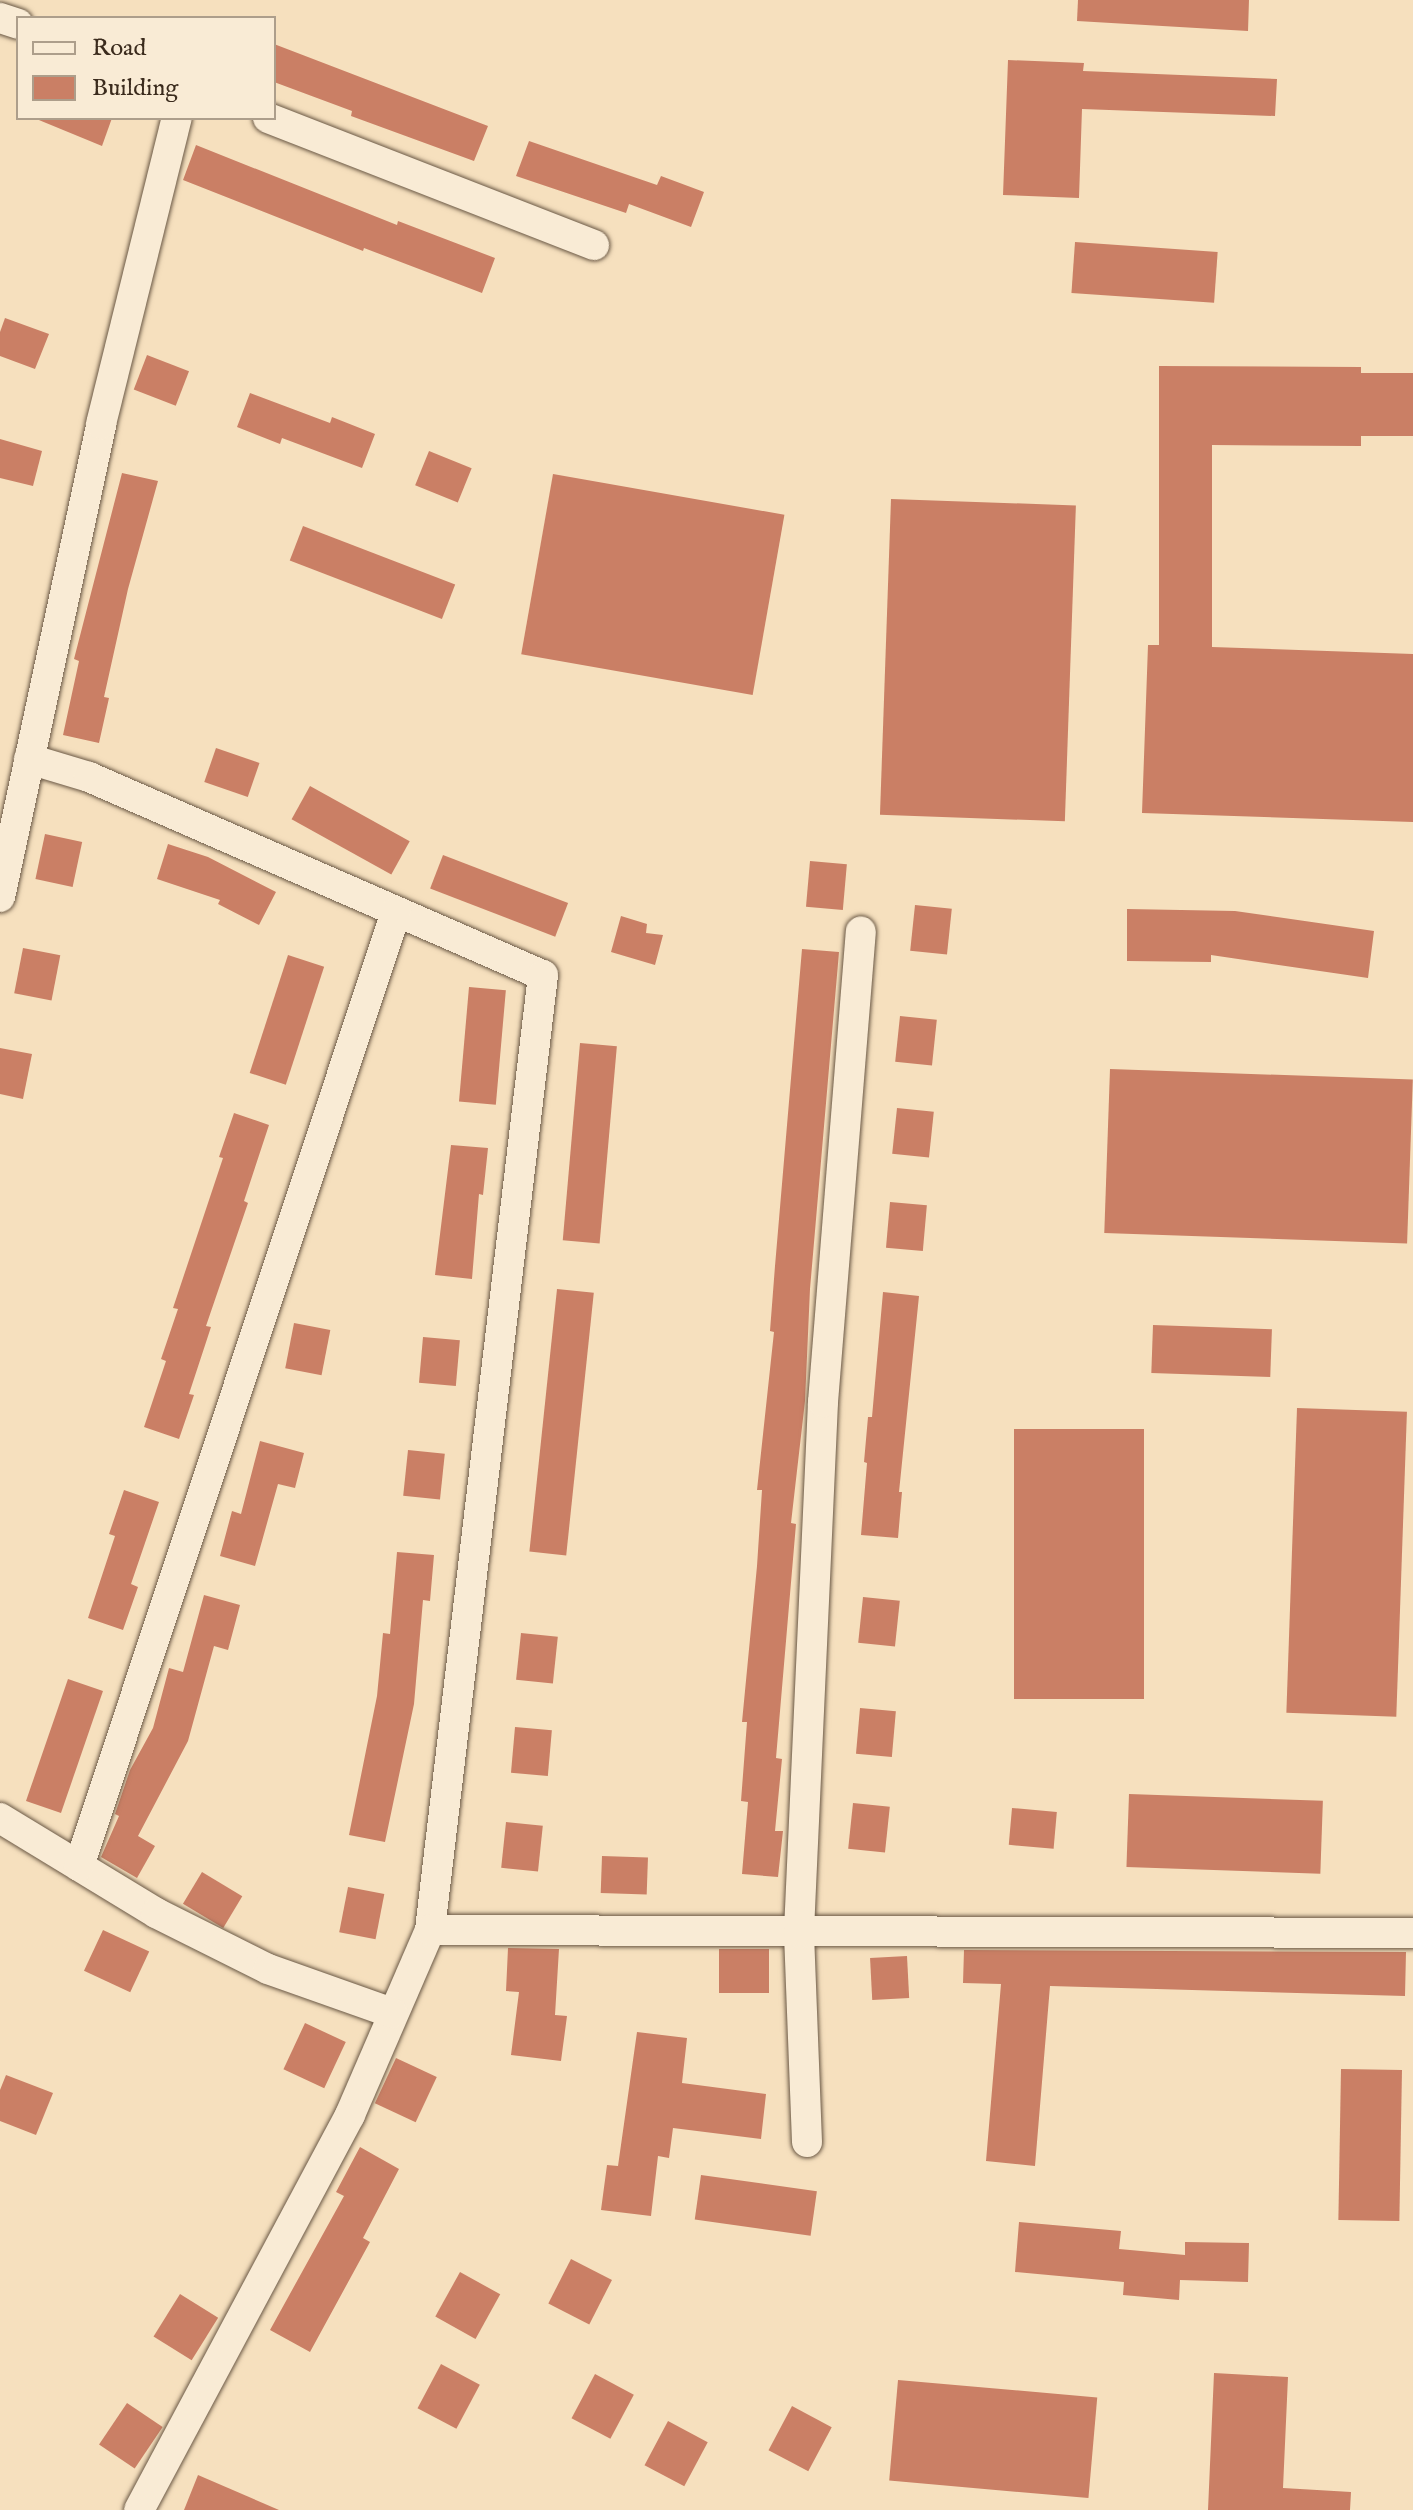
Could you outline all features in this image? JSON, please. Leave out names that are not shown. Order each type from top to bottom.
[{"type":"street","points":[[0,897],[101,424],[177,120]]},
{"type":"street","points":[[273,120],[594,245]]},
{"type":"street","points":[[29,759],[89,777],[543,975],[430,1930],[350,2115],[139,2510]]},
{"type":"street","points":[[79,1866],[396,912]]},
{"type":"street","points":[[807,2142],[799,1931],[823,1402],[861,932]]},
{"type":"street","points":[[0,1818],[156,1913],[268,1969],[392,2013]]},
{"type":"street","points":[[430,1930],[1413,1933]]},
{"type":"building","points":[[1078,0],[1249,0],[1248,31],[1077,21]]},
{"type":"building","points":[[276,45],[488,126],[474,161],[351,116],[352,111],[276,83]]},
{"type":"building","points":[[1008,60],[1084,63],[1083,71],[1277,79],[1275,116],[1082,109],[1079,198],[1003,195]]},
{"type":"building","points":[[39,120],[111,120],[102,146]]},
{"type":"building","points":[[529,141],[657,185],[661,176],[704,192],[691,227],[629,204],[626,213],[516,176]]},
{"type":"building","points":[[196,145],[397,225],[398,221],[495,258],[482,293],[364,248],[363,251],[183,180]]},
{"type":"building","points":[[1075,242],[1218,252],[1214,303],[1071,293]]},
{"type":"building","points":[[5,318],[49,334],[35,369],[0,356],[0,332]]},
{"type":"building","points":[[147,355],[189,371],[176,406],[134,390]]},
{"type":"building","points":[[1159,366],[1361,367],[1361,373],[1413,373],[1413,436],[1361,436],[1361,446],[1212,445],[1212,647],[1413,654],[1413,822],[1142,813],[1148,645],[1159,645]]},
{"type":"building","points":[[250,393],[330,423],[332,417],[375,434],[362,468],[282,438],[280,444],[237,427]]},
{"type":"building","points":[[0,439],[42,451],[33,486],[0,478]]},
{"type":"building","points":[[429,451],[472,468],[458,503],[415,485]]},
{"type":"building","points":[[122,473],[158,481],[128,589],[104,697],[109,698],[99,743],[63,735],[79,661],[74,659]]},
{"type":"building","points":[[553,474],[784,515],[753,695],[521,654]]},
{"type":"building","points":[[891,499],[1076,505],[1065,821],[880,815]]},
{"type":"building","points":[[303,526],[455,584],[442,619],[290,561]]},
{"type":"building","points":[[216,748],[259,763],[248,797],[204,782]]},
{"type":"building","points":[[310,786],[410,841],[391,875],[292,819]]},
{"type":"building","points":[[45,834],[82,842],[73,887],[35,879]]},
{"type":"building","points":[[168,844],[208,857],[276,892],[259,925],[218,904],[220,900],[157,879]]},
{"type":"building","points":[[443,855],[568,903],[555,937],[430,889]]},
{"type":"building","points":[[810,861],[847,864],[843,910],[806,907]]},
{"type":"building","points":[[915,905],[952,909],[947,955],[910,951]]},
{"type":"building","points":[[1127,909],[1235,911],[1374,931],[1368,978],[1211,955],[1211,962],[1127,961]]},
{"type":"building","points":[[621,916],[647,924],[646,933],[663,935],[655,965],[611,952]]},
{"type":"building","points":[[23,948],[60,955],[52,1000],[14,993]]},
{"type":"building","points":[[802,949],[839,952],[810,1289],[805,1401],[791,1523],[796,1524],[776,1758],[782,1759],[775,1831],[783,1831],[778,1877],[742,1874],[748,1802],[741,1801],[747,1722],[742,1722],[762,1490],[757,1490],[774,1332],[770,1331]]},
{"type":"building","points":[[288,955],[324,967],[286,1085],[250,1073]]},
{"type":"building","points":[[469,987],[506,990],[496,1105],[459,1102]]},
{"type":"building","points":[[900,1016],[937,1020],[932,1066],[895,1062]]},
{"type":"building","points":[[580,1043],[617,1046],[600,1243],[563,1240]]},
{"type":"building","points":[[0,1048],[32,1054],[23,1099],[0,1094]]},
{"type":"building","points":[[1110,1069],[1413,1080],[1407,1243],[1104,1233]]},
{"type":"building","points":[[897,1108],[934,1112],[929,1158],[892,1154]]},
{"type":"building","points":[[234,1113],[269,1125],[244,1201],[248,1203],[206,1326],[211,1327],[189,1394],[194,1395],[179,1439],[144,1427],[166,1361],[161,1359],[178,1309],[173,1308],[223,1158],[219,1157]]},
{"type":"building","points":[[451,1145],[488,1148],[483,1195],[479,1194],[472,1279],[435,1275]]},
{"type":"building","points":[[890,1202],[927,1205],[923,1251],[886,1248]]},
{"type":"building","points":[[557,1289],[594,1293],[566,1555],[529,1552]]},
{"type":"building","points":[[883,1292],[919,1296],[899,1492],[902,1492],[898,1538],[861,1535],[868,1417],[872,1417]]},
{"type":"building","points":[[294,1323],[330,1330],[322,1375],[285,1368]]},
{"type":"building","points":[[1153,1325],[1272,1329],[1270,1377],[1151,1373]]},
{"type":"building","points":[[423,1337],[460,1340],[456,1386],[419,1383]]},
{"type":"building","points":[[1297,1408],[1407,1412],[1396,1717],[1286,1713]]},
{"type":"building","points":[[1014,1429],[1144,1429],[1144,1699],[1014,1699]]},
{"type":"building","points":[[260,1441],[304,1453],[295,1488],[278,1484],[255,1566],[220,1556],[232,1511],[241,1514]]},
{"type":"building","points":[[408,1450],[445,1454],[440,1500],[403,1496]]},
{"type":"building","points":[[124,1490],[159,1502],[131,1584],[138,1587],[123,1630],[88,1618],[115,1536],[109,1534]]},
{"type":"building","points":[[397,1552],[434,1555],[430,1601],[423,1600],[414,1704],[385,1842],[349,1835],[377,1696],[383,1633],[390,1634]]},
{"type":"building","points":[[204,1595],[240,1605],[228,1650],[214,1646],[188,1741],[138,1836],[155,1846],[137,1878],[101,1857],[119,1816],[115,1814],[130,1770],[153,1728],[169,1668],[183,1672]]},
{"type":"building","points":[[863,1597],[900,1601],[895,1647],[858,1643]]},
{"type":"building","points":[[521,1633],[558,1637],[553,1684],[516,1680]]},
{"type":"building","points":[[68,1679],[103,1691],[61,1813],[26,1801]]},
{"type":"building","points":[[860,1708],[896,1711],[892,1757],[856,1754]]},
{"type":"building","points":[[515,1727],[552,1730],[548,1776],[511,1773]]},
{"type":"building","points":[[1129,1794],[1323,1801],[1320,1874],[1126,1867]]},
{"type":"building","points":[[853,1803],[890,1807],[885,1853],[848,1849]]},
{"type":"building","points":[[1012,1808],[1057,1812],[1054,1849],[1009,1845]]},
{"type":"building","points":[[506,1822],[543,1826],[538,1872],[501,1868]]},
{"type":"building","points":[[602,1856],[648,1858],[647,1895],[601,1893]]},
{"type":"building","points":[[202,1872],[242,1896],[223,1928],[183,1904]]},
{"type":"building","points":[[348,1887],[384,1894],[376,1939],[339,1932]]},
{"type":"building","points":[[103,1930],[149,1952],[130,1992],[84,1971]]},
{"type":"building","points":[[508,1948],[559,1949],[555,2015],[567,2016],[561,2061],[511,2055],[519,1992],[506,1991]]},
{"type":"building","points":[[719,1949],[769,1949],[769,1993],[719,1993]]},
{"type":"building","points":[[964,1950],[1406,1952],[1405,1996],[1050,1986],[1035,2166],[986,2161],[1001,1984],[963,1983]]},
{"type":"building","points":[[907,1956],[909,1998],[872,2000],[870,1958]]},
{"type":"building","points":[[305,2023],[346,2042],[324,2088],[283,2069]]},
{"type":"building","points":[[637,2032],[687,2038],[682,2083],[766,2094],[761,2139],[673,2128],[669,2158],[658,2156],[651,2216],[601,2210],[607,2165],[618,2166]]},
{"type":"building","points":[[396,2058],[437,2077],[416,2122],[375,2103]]},
{"type":"building","points":[[1341,2069],[1402,2070],[1399,2221],[1338,2220]]},
{"type":"building","points":[[6,2075],[53,2093],[36,2135],[0,2121],[0,2090]]},
{"type":"building","points":[[360,2147],[399,2169],[363,2238],[370,2242],[310,2352],[270,2330],[344,2196],[336,2192]]},
{"type":"building","points":[[701,2175],[817,2191],[811,2236],[695,2220]]},
{"type":"building","points":[[1019,2222],[1121,2231],[1119,2249],[1185,2255],[1185,2242],[1249,2243],[1248,2282],[1180,2280],[1179,2300],[1123,2295],[1124,2282],[1015,2272]]},
{"type":"building","points":[[571,2259],[612,2280],[589,2324],[548,2304]]},
{"type":"building","points":[[460,2272],[500,2294],[476,2339],[435,2317]]},
{"type":"building","points":[[180,2294],[218,2318],[192,2360],[154,2336]]},
{"type":"building","points":[[441,2364],[480,2385],[456,2429],[418,2408]]},
{"type":"building","points":[[1214,2373],[1288,2377],[1283,2488],[1351,2492],[1350,2510],[1208,2510]]},
{"type":"building","points":[[595,2374],[634,2395],[610,2439],[572,2418]]},
{"type":"building","points":[[898,2380],[1097,2397],[1088,2498],[889,2481]]},
{"type":"building","points":[[127,2403],[163,2427],[135,2468],[99,2444]]},
{"type":"building","points":[[792,2406],[832,2427],[808,2471],[769,2450]]},
{"type":"building","points":[[668,2421],[708,2442],[684,2486],[645,2465]]},
{"type":"building","points":[[198,2475],[279,2510],[184,2510]]}]
